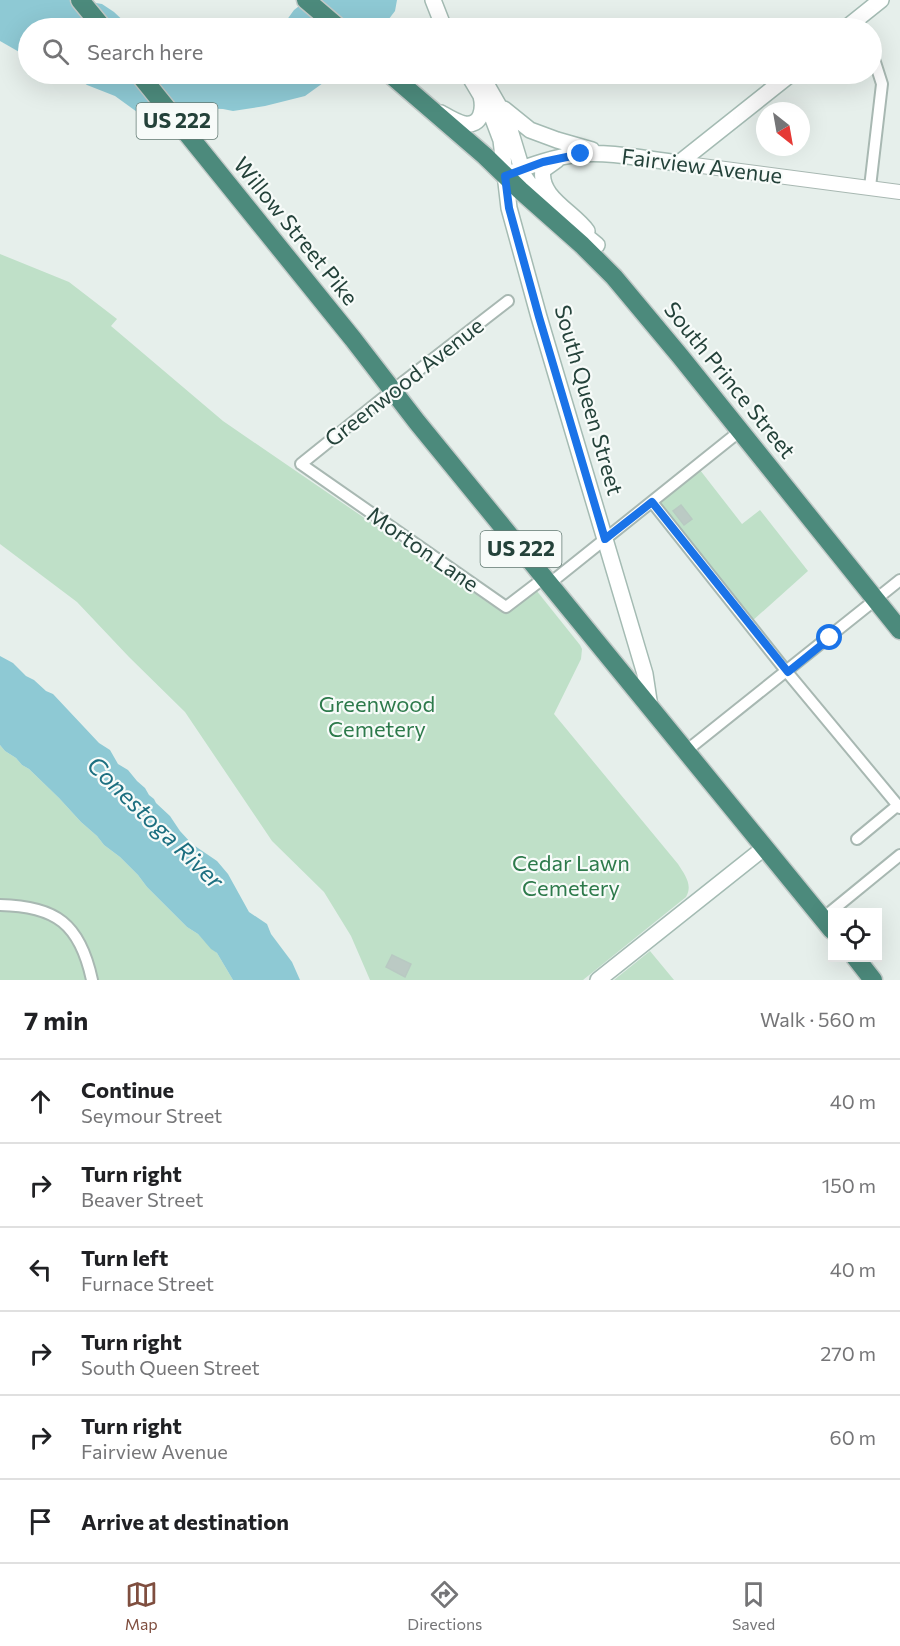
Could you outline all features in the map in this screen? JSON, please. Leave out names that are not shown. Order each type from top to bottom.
[{"type":"highway","points":[[80,0],[95,18]]},
{"type":"highway","points":[[306,0],[327,18]]},
{"type":"highway","name":"Willow Street Pike","points":[[148,84],[393,390]]},
{"type":"highway","points":[[402,84],[485,156],[513,172]]},
{"type":"highway","name":"South Prince Street","points":[[513,172],[633,298],[900,630]]},
{"type":"highway","name":"US 222","points":[[393,390],[828,924]]},
{"type":"highway","points":[[859,962],[873,980]]},
{"type":"main road","points":[[433,0],[440,18]]},
{"type":"main road","points":[[858,18],[881,0]]},
{"type":"main road","points":[[474,84],[490,111],[513,172],[597,245]]},
{"type":"main road","points":[[484,84],[507,120],[513,172]]},
{"type":"main road","points":[[679,164],[779,84]]},
{"type":"main road","points":[[426,105],[465,124],[472,124],[478,120],[483,109],[480,93]]},
{"type":"main road","points":[[498,103],[530,130],[607,155]]},
{"type":"main road","name":"Fairview Avenue","points":[[513,172],[581,154],[679,164]]},
{"type":"main road","points":[[560,158],[543,170],[544,184],[551,196],[585,227],[633,298]]},
{"type":"main road","name":"South Queen Street","points":[[513,172],[509,208],[645,674],[650,707]]},
{"type":"main road","points":[[598,980],[764,848]]},
{"type":"street","points":[[870,187],[882,84]]},
{"type":"street","name":"Fairview Avenue","points":[[679,164],[900,192]]},
{"type":"street","name":"Greenwood Avenue","points":[[301,464],[508,301]]},
{"type":"street","points":[[547,581],[605,539],[740,431]]},
{"type":"street","name":"Morton Lane","points":[[301,464],[507,607],[547,581]]},
{"type":"street","points":[[652,502],[899,807],[857,839]]},
{"type":"street","points":[[686,751],[788,672],[900,580]]},
{"type":"street","points":[[845,908],[900,855]]},
{"type":"street","points":[[0,905],[23,906],[53,914],[63,921],[77,938],[92,980]]},
{"type":"green space","name":"Greenwood Cemetery","points":[[0,254],[69,282],[117,319],[111,326],[223,421],[503,613],[536,590],[582,649],[581,659],[554,714],[678,864],[689,888],[686,897],[583,980],[370,980],[351,936],[324,892],[272,841],[185,712],[77,602],[0,544]]},
{"type":"green space","points":[[700,470],[742,524],[760,510],[808,571],[751,622],[658,505]]},
{"type":"green space","points":[[0,745],[29,769],[104,845],[138,875],[187,927],[198,934],[217,953],[233,980],[0,980]]},
{"type":"green space","points":[[650,951],[674,980],[614,980]]},
{"type":"water","points":[[0,0],[77,0],[102,4],[120,18],[18,18],[18,51],[0,41]]},
{"type":"water","points":[[307,0],[397,0],[395,11],[390,18],[288,18]]},
{"type":"water","points":[[322,84],[305,96],[265,106],[233,111],[194,108],[161,119],[144,117],[115,96],[87,85]]},
{"type":"water","name":"Conestoga River","points":[[0,656],[13,663],[26,676],[53,694],[99,743],[110,750],[118,764],[128,770],[145,788],[192,844],[217,861],[228,874],[249,912],[267,924],[271,934],[292,962],[300,980],[233,980],[217,953],[198,934],[187,927],[120,857],[104,845],[29,769],[5,751],[0,745]]},
{"type":"building","points":[[681,505],[692,519],[684,525],[673,511]]},
{"type":"building","points":[[392,955],[411,964],[405,977],[386,967]]},
{"type":"route","points":[[581,154],[543,162],[505,176],[509,208],[539,317],[605,539],[652,502],[788,672],[830,638]]},
{"type":"park label","name":"Cedar Lawn Cemetery","points":[[571,876]]}]
